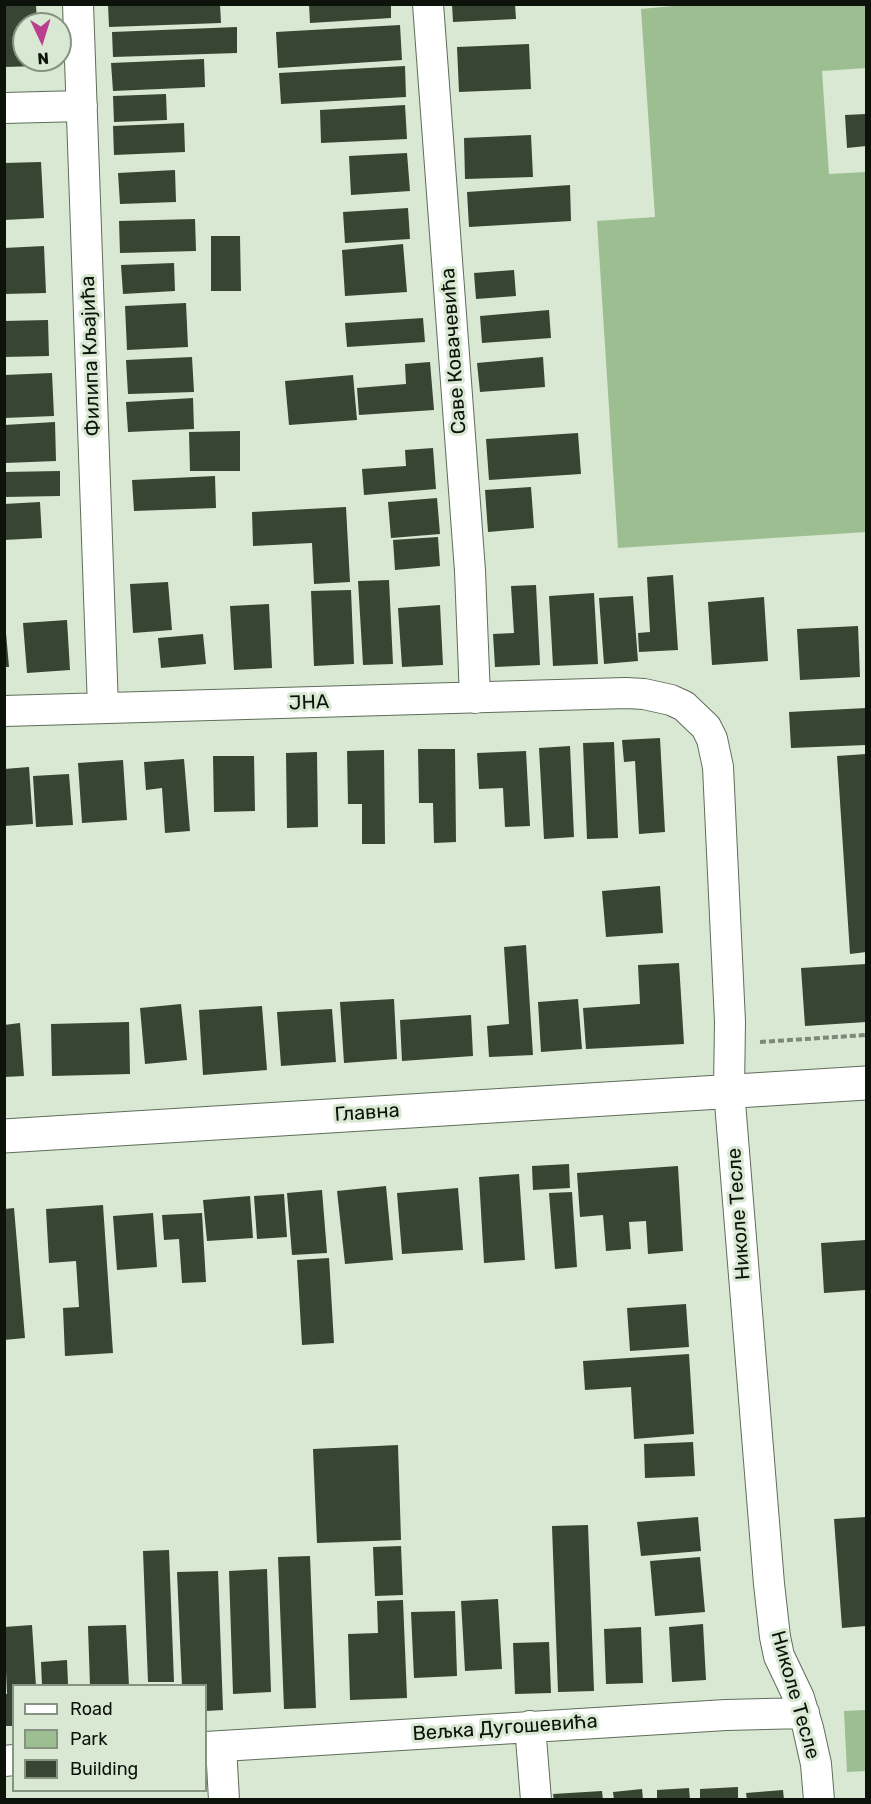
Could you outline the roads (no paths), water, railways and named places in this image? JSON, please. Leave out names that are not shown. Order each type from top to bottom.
[{"type":"main road","name":"Главна","points":[[4,1136],[867,1083]]},
{"type":"street","name":"Филипа Кљајића","points":[[78,4],[103,708]]},
{"type":"street","name":"Саве Ковачевића","points":[[428,4],[470,572],[476,698]]},
{"type":"street","points":[[4,108],[82,106]]},
{"type":"street","name":"Николе Тесле","points":[[613,695],[644,694],[671,700],[684,706],[697,717],[712,739],[718,767],[730,1044],[729,1090],[768,1584],[775,1637],[780,1656],[804,1713],[816,1764],[819,1800]]},
{"type":"street","name":"ЈНА","points":[[4,711],[613,695]]},
{"type":"street","name":"Вељка Дугошевића","points":[[213,1747],[530,1726],[804,1713]]},
{"type":"street","points":[[530,1726],[536,1800]]},
{"type":"street","points":[[213,1747],[224,1800]]}]
